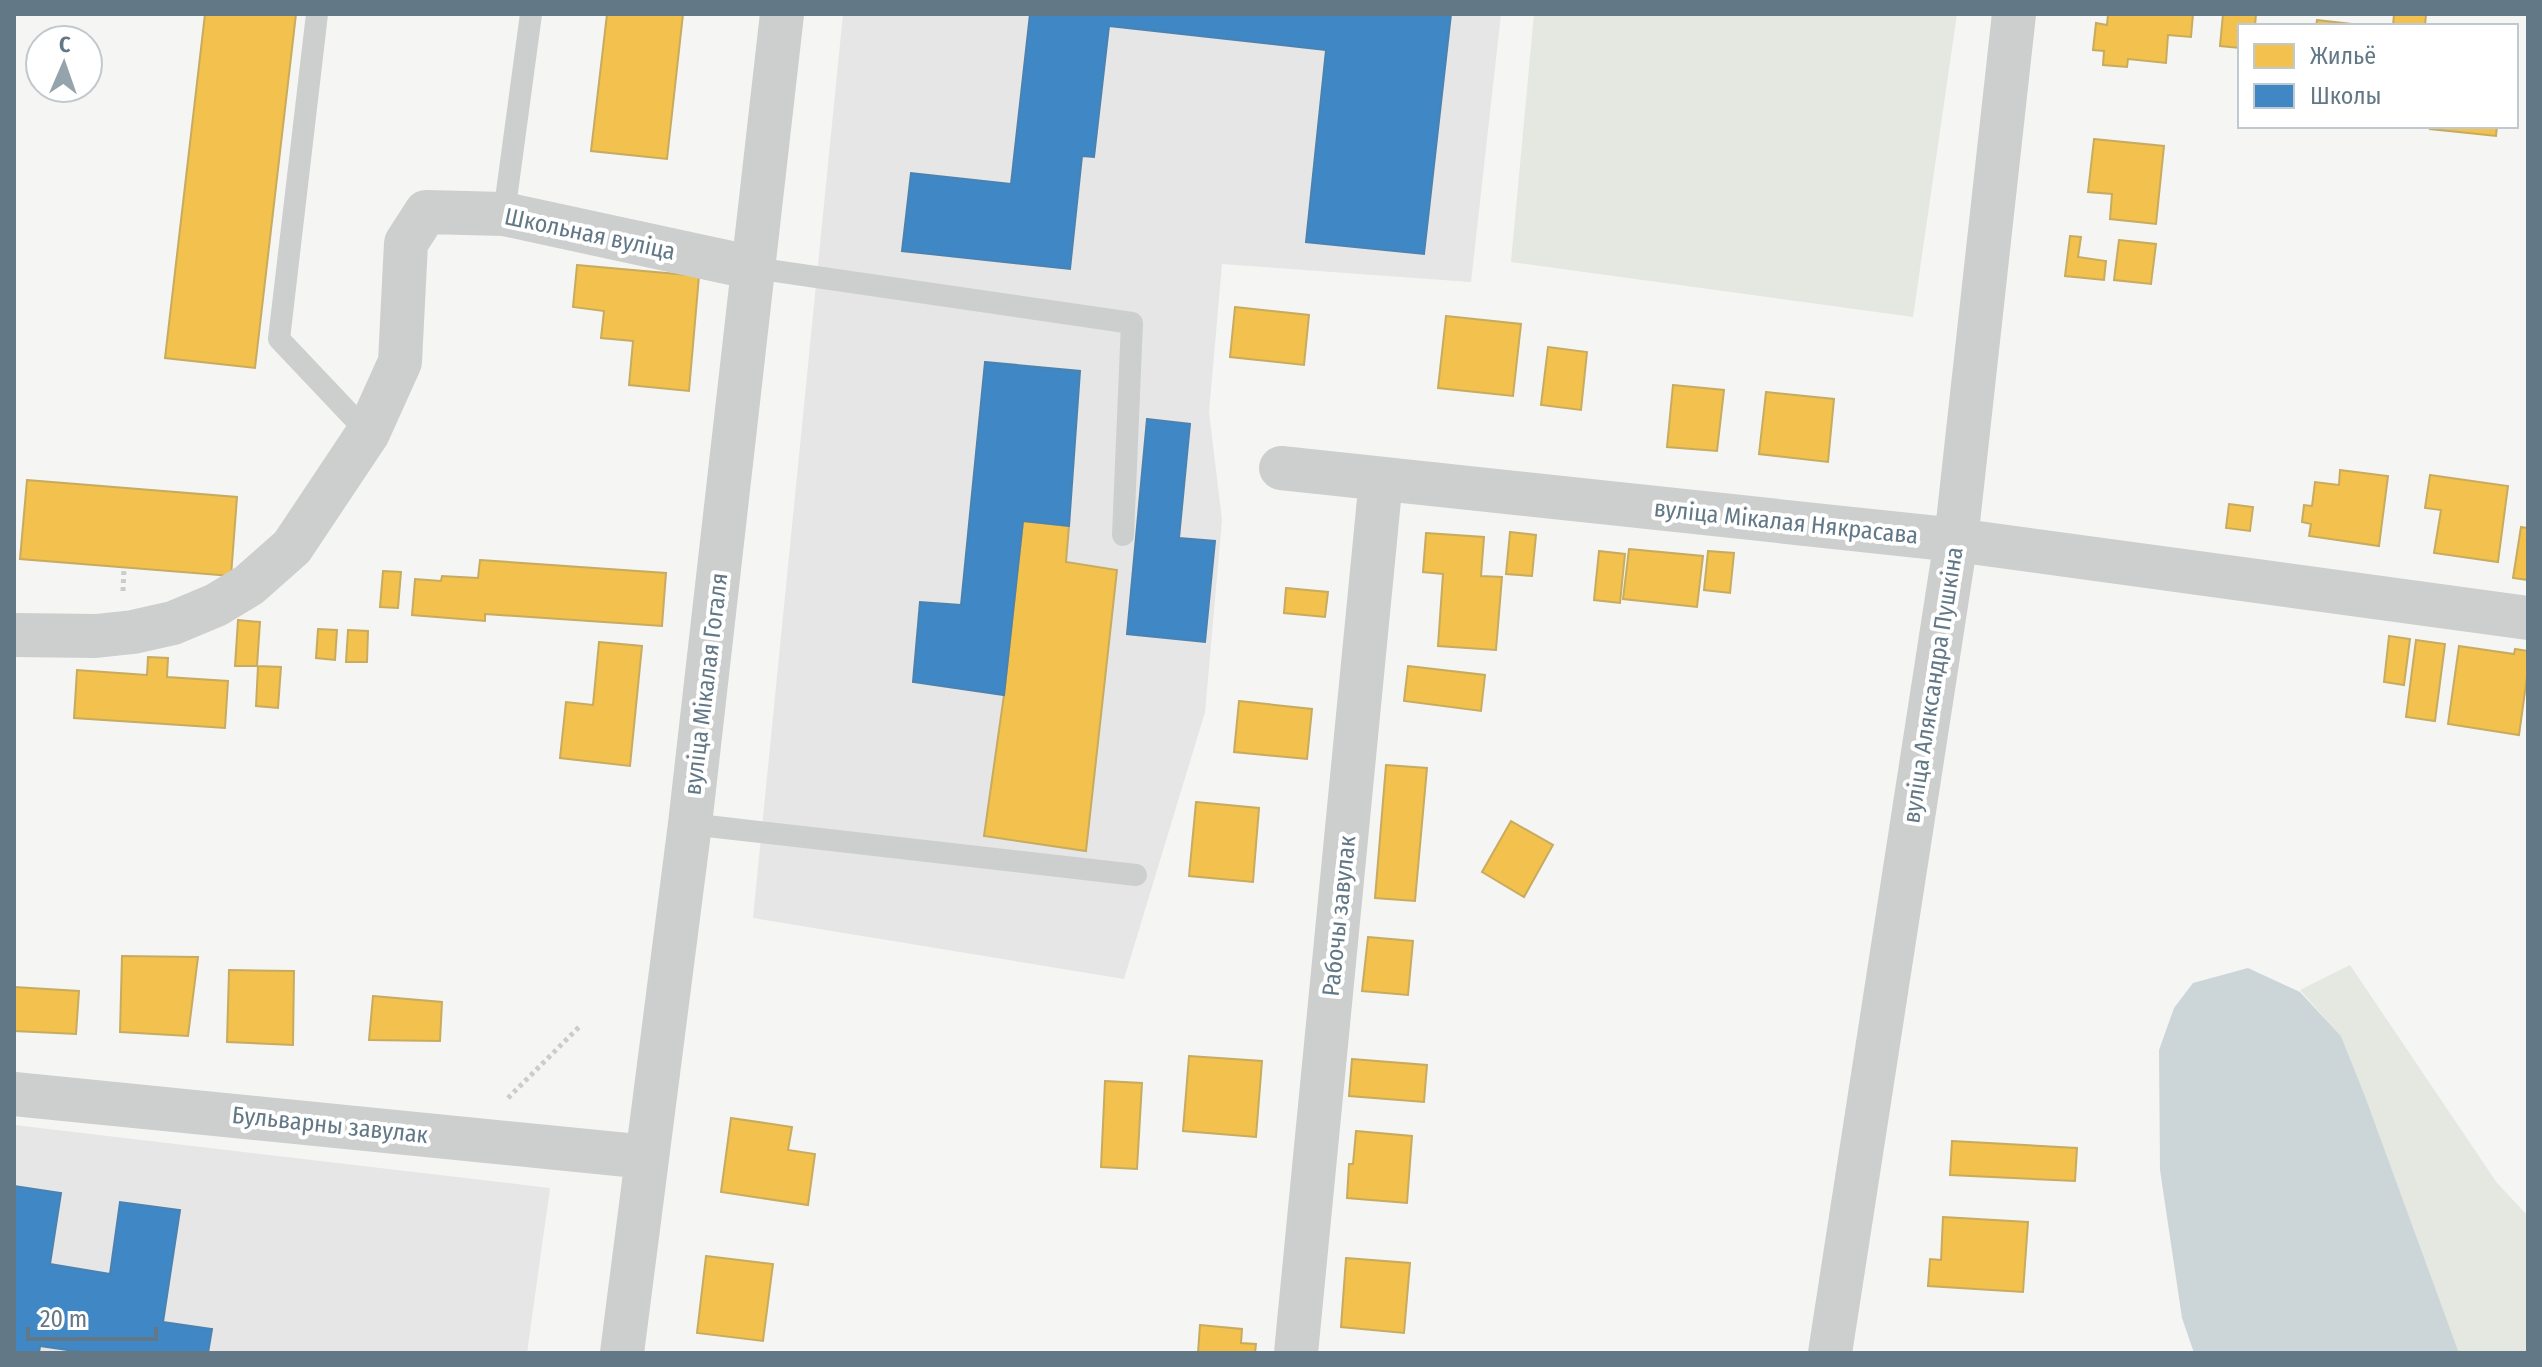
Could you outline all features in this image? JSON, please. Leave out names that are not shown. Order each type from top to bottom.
[{"type":"street","name":"вуліца Мікалая Гогаля","points":[[622,1353],[690,824],[782,14]]},
{"type":"street","name":"вуліца Аляксандра Пушкіна","points":[[1830,1353],[1956,540],[2014,14]]},
{"type":"street","name":"Школьная вуліца","points":[[14,635],[96,636],[173,623],[216,605],[249,585],[292,547],[368,433],[400,362],[406,243],[426,212],[504,214],[754,268]]},
{"type":"street","name":"вуліца Мікалая Някрасава","points":[[1281,468],[1956,540],[2528,618]]},
{"type":"street","name":"Рабочы завулак","points":[[1296,1353],[1381,479]]},
{"type":"street","name":"Бульварны завулак","points":[[14,1094],[647,1157]]},
{"type":"lane","points":[[317,14],[279,339],[368,433]]},
{"type":"lane","points":[[504,214],[531,14]]},
{"type":"lane","points":[[754,268],[1132,323],[1123,535]]},
{"type":"lane","points":[[690,824],[1136,875]]},
{"type":"shaded area","points":[[843,14],[1501,14],[1471,282],[1222,264],[1209,412],[1222,520],[1205,712],[1124,979],[753,918]]},
{"type":"shaded area","points":[[1534,14],[1957,14],[1913,317],[1511,262]]},
{"type":"shaded area","points":[[2350,965],[2497,1183],[2528,1216],[2528,1353],[2459,1353],[2341,1036],[2300,990]]},
{"type":"shaded area","points":[[2248,968],[2300,992],[2341,1036],[2459,1353],[2194,1353],[2182,1318],[2160,1170],[2159,1050],[2174,1008],[2193,983]]},
{"type":"shaded area","points":[[14,1125],[550,1188],[527,1353],[14,1353]]},
{"type":"building: Жильё","points":[[205,14],[296,14],[255,368],[165,358]]},
{"type":"building: Жильё","points":[[607,14],[683,14],[667,159],[591,151]]},
{"type":"building: Жильё","points":[[2108,14],[2193,14],[2191,37],[2168,35],[2166,63],[2128,59],[2127,67],[2103,65],[2104,51],[2093,50],[2096,23],[2107,25]]},
{"type":"building: Жильё","points":[[2223,14],[2256,14],[2255,24],[2238,24],[2238,48],[2220,46]]},
{"type":"building: Жильё","points":[[2394,14],[2426,14],[2425,24],[2393,24]]},
{"type":"building: Жильё","points":[[2317,20],[2351,24],[2316,24]]},
{"type":"building: Жильё","points":[[2430,128],[2497,128],[2496,136]]},
{"type":"building: Жильё","points":[[2094,139],[2164,146],[2156,224],[2110,219],[2112,194],[2088,192]]},
{"type":"building: Жильё","points":[[2070,236],[2081,237],[2078,257],[2106,261],[2104,280],[2065,276]]},
{"type":"building: Жильё","points":[[2119,240],[2156,244],[2151,284],[2114,280]]},
{"type":"building: Жильё","points":[[577,265],[699,276],[689,391],[629,385],[633,341],[601,338],[604,311],[573,307]]},
{"type":"building: Жильё","points":[[1235,307],[1309,315],[1304,365],[1230,357]]},
{"type":"building: Жильё","points":[[1446,316],[1521,324],[1513,396],[1438,388]]},
{"type":"building: Жильё","points":[[1548,347],[1587,352],[1581,410],[1541,405]]},
{"type":"building: Жильё","points":[[1673,385],[1724,390],[1717,451],[1667,447]]},
{"type":"building: Жильё","points":[[1766,392],[1834,399],[1828,462],[1759,454]]},
{"type":"building: Жильё","points":[[2340,470],[2388,476],[2379,546],[2309,536],[2311,524],[2302,522],[2304,505],[2312,506],[2315,482],[2339,485]]},
{"type":"building: Жильё","points":[[2430,475],[2508,486],[2498,562],[2434,553],[2441,510],[2425,508]]},
{"type":"building: Жильё","points":[[27,480],[237,497],[231,576],[20,559]]},
{"type":"building: Жильё","points":[[2229,504],[2253,507],[2250,531],[2226,528]]},
{"type":"building: Жильё","points":[[1023,521],[1069,526],[1066,562],[1117,570],[1086,851],[984,836],[1004,695]]},
{"type":"building: Жильё","points":[[2521,527],[2528,528],[2528,580],[2513,578]]},
{"type":"building: Жильё","points":[[1510,532],[1536,535],[1532,576],[1506,574]]},
{"type":"building: Жильё","points":[[1426,533],[1484,537],[1481,576],[1502,577],[1496,650],[1438,646],[1443,574],[1423,572]]},
{"type":"building: Жильё","points":[[1629,549],[1703,556],[1697,607],[1623,599]]},
{"type":"building: Жильё","points":[[1599,551],[1625,554],[1620,603],[1594,600]]},
{"type":"building: Жильё","points":[[1708,551],[1734,553],[1730,593],[1704,590]]},
{"type":"building: Жильё","points":[[480,560],[666,573],[662,626],[485,614],[485,621],[412,615],[415,579],[441,581],[442,576],[478,578]]},
{"type":"building: Жильё","points":[[383,571],[401,572],[398,608],[380,607]]},
{"type":"building: Жильё","points":[[1286,588],[1328,592],[1325,617],[1284,613]]},
{"type":"building: Жильё","points":[[238,620],[260,622],[257,666],[235,666]]},
{"type":"building: Жильё","points":[[318,629],[337,630],[335,660],[316,658]]},
{"type":"building: Жильё","points":[[348,630],[368,631],[367,662],[346,662]]},
{"type":"building: Жильё","points":[[2389,636],[2410,639],[2404,685],[2384,682]]},
{"type":"building: Жильё","points":[[2416,640],[2445,644],[2435,721],[2406,717]]},
{"type":"building: Жильё","points":[[599,642],[642,646],[630,766],[560,758],[566,702],[593,705]]},
{"type":"building: Жильё","points":[[2459,646],[2514,654],[2515,649],[2528,651],[2519,735],[2448,724]]},
{"type":"building: Жильё","points":[[148,657],[168,658],[167,677],[228,681],[225,728],[74,718],[77,670],[147,675]]},
{"type":"building: Жильё","points":[[258,666],[281,667],[278,708],[256,706]]},
{"type":"building: Жильё","points":[[1408,666],[1485,675],[1481,711],[1404,701]]},
{"type":"building: Жильё","points":[[1239,701],[1312,709],[1307,759],[1234,752]]},
{"type":"building: Жильё","points":[[1386,765],[1427,768],[1415,901],[1375,898]]},
{"type":"building: Жильё","points":[[1196,802],[1259,808],[1253,882],[1189,876]]},
{"type":"building: Жильё","points":[[1511,821],[1553,845],[1524,897],[1482,872]]},
{"type":"building: Жильё","points":[[1368,937],[1413,941],[1408,995],[1362,991]]},
{"type":"building: Жильё","points":[[122,956],[198,957],[188,1036],[120,1032]]},
{"type":"building: Жильё","points":[[229,970],[294,971],[293,1045],[227,1042]]},
{"type":"building: Жильё","points":[[14,987],[79,991],[76,1034],[14,1031]]},
{"type":"building: Жильё","points":[[373,996],[442,1002],[440,1041],[369,1040]]},
{"type":"building: Жильё","points":[[1189,1056],[1262,1061],[1256,1137],[1183,1131]]},
{"type":"building: Жильё","points":[[1352,1059],[1427,1065],[1424,1102],[1349,1096]]},
{"type":"building: Жильё","points":[[1105,1081],[1142,1083],[1137,1169],[1101,1167]]},
{"type":"building: Жильё","points":[[731,1118],[792,1127],[788,1150],[815,1154],[808,1205],[721,1192]]},
{"type":"building: Жильё","points":[[1356,1131],[1412,1136],[1407,1203],[1347,1198],[1349,1164],[1353,1164]]},
{"type":"building: Жильё","points":[[1952,1141],[2077,1148],[2075,1181],[1950,1175]]},
{"type":"building: Жильё","points":[[1943,1217],[2028,1222],[2023,1292],[1928,1286],[1930,1259],[1941,1260]]},
{"type":"building: Жильё","points":[[706,1256],[773,1264],[763,1341],[697,1333]]},
{"type":"building: Жильё","points":[[1346,1258],[1410,1263],[1404,1333],[1341,1327]]},
{"type":"building: Жильё","points":[[1200,1325],[1242,1329],[1241,1343],[1256,1344],[1255,1353],[1198,1353]]},
{"type":"building: Школы","points":[[1030,14],[1451,14],[1424,254],[1306,242],[1326,50],[1109,26],[1094,157],[1082,156],[1070,269],[902,251],[911,173],[1011,184]]},
{"type":"building: Школы","points":[[985,362],[1080,371],[1069,526],[1023,521],[1004,695],[913,682],[920,602],[961,605]]},
{"type":"building: Школы","points":[[1147,419],[1190,424],[1179,538],[1215,541],[1205,642],[1127,634]]},
{"type":"building: Школы","points":[[14,1186],[61,1193],[50,1264],[110,1274],[120,1202],[180,1210],[163,1322],[212,1329],[208,1353],[88,1353],[40,1346],[39,1353],[14,1353]]}]
